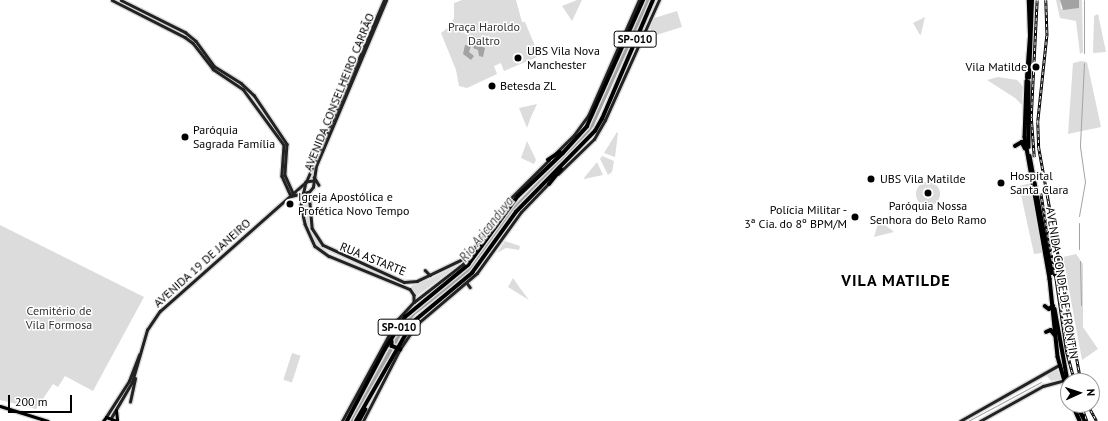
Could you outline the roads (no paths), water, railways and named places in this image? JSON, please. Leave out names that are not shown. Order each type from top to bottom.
[{"type":"highway","name":"SP-010","points":[[347,421],[399,326],[412,310],[459,273],[478,251],[518,196],[576,139],[590,121],[643,0]]},
{"type":"highway","name":"SP-010","points":[[358,421],[367,401],[413,322],[472,273],[516,212],[587,140],[602,119],[645,14],[654,0]]},
{"type":"highway","name":"AVENIDA CONDE DE FRONTIN","points":[[1029,0],[1030,36],[1028,80],[1030,150],[1050,261],[1065,373]]},
{"type":"highway","name":"AVENIDA CONDE DE FRONTIN","points":[[1032,0],[1024,124],[1053,306],[1059,365],[1063,373]]},
{"type":"highway","points":[[548,160],[576,139]]},
{"type":"highway","points":[[1015,146],[1019,143],[1023,144],[1030,166]]},
{"type":"highway","points":[[549,184],[569,158]]},
{"type":"highway","points":[[440,299],[467,283]]},
{"type":"highway","points":[[1045,306],[1049,309],[1053,306]]},
{"type":"highway","points":[[397,348],[391,345],[399,326]]},
{"type":"highway","points":[[1046,332],[1051,330],[1055,335]]},
{"type":"highway","points":[[358,401],[374,362]]},
{"type":"highway","points":[[1059,365],[1065,369]]},
{"type":"main road","points":[[112,0],[190,40],[213,69],[244,88],[284,144],[282,176],[292,194]]},
{"type":"main road","points":[[121,0],[173,26],[195,41],[214,66],[260,102],[287,144],[285,175],[292,194]]},
{"type":"main road","name":"AVENIDA CONSELHEIRO CARRÃO","points":[[310,192],[314,182],[314,173],[385,0]]},
{"type":"main road","name":"AVENIDA CONSELHEIRO CARRÃO","points":[[292,194],[306,182],[385,0]]},
{"type":"main road","points":[[342,421],[397,320],[414,302],[455,272],[470,255],[508,200],[574,135],[588,116],[638,2],[634,0]]},
{"type":"main road","points":[[363,421],[397,348],[416,325],[467,283],[486,264],[521,212],[600,130],[659,0]]},
{"type":"main road","points":[[154,21],[153,18],[157,18]]},
{"type":"main road","points":[[171,30],[173,26]]},
{"type":"main road","points":[[257,106],[260,102]]},
{"type":"main road","points":[[314,173],[319,185]]},
{"type":"main road","points":[[306,182],[314,182]]},
{"type":"main road","name":"RUA ASTARTE","points":[[306,182],[302,194],[302,214],[311,241],[319,250],[385,281],[410,289],[414,295],[414,302]]},
{"type":"main road","points":[[292,194],[310,192]]},
{"type":"main road","name":"RUA ASTARTE","points":[[310,192],[310,215],[317,239],[332,252],[406,282],[414,282],[470,255]]},
{"type":"main road","name":"AVENIDA 19 DE JANEIRO","points":[[109,419],[120,404],[135,375],[147,330],[163,308],[292,194]]},
{"type":"main road","points":[[302,214],[310,210]]},
{"type":"main road","points":[[302,214],[310,215]]},
{"type":"main road","points":[[425,270],[430,275]]},
{"type":"main road","points":[[467,283],[470,287]]},
{"type":"main road","name":"AVENIDA 19 DE JANEIRO","points":[[106,417],[129,381],[140,353]]},
{"type":"main road","points":[[960,421],[1059,365]]},
{"type":"main road","points":[[130,402],[135,375]]},
{"type":"main road","points":[[980,421],[1044,386],[1060,382]]},
{"type":"main road","points":[[114,403],[120,404]]},
{"type":"main road","points":[[0,406],[48,421]]},
{"type":"main road","points":[[103,421],[106,417],[117,421],[116,410]]},
{"type":"waterway","name":"Rio Aricanduva","points":[[352,421],[401,331],[413,314],[473,267],[506,217],[580,142],[592,125],[648,0]]},
{"type":"waterway","points":[[1084,0],[1084,53]]},
{"type":"waterway","points":[[1079,216],[1085,182],[1080,145],[1084,63]]},
{"type":"waterway","points":[[1079,223],[1079,249]]},
{"type":"waterway","points":[[1080,261],[1081,305]]},
{"type":"waterway","points":[[968,421],[1041,382]]},
{"type":"railway","points":[[1034,157],[1031,117],[1037,0]]},
{"type":"railway","points":[[1046,0],[1047,36],[1038,122],[1039,148],[1080,373]]},
{"type":"railway","points":[[1041,193],[1055,276]]},
{"type":"railway","points":[[1055,270],[1067,352],[1073,373]]},
{"type":"railway","points":[[1084,413],[1087,421]]},
{"type":"railway","points":[[1092,413],[1097,421]]},
{"type":"place","name":"UBS Vila Nova Manchester","points":[[518,58]]},
{"type":"place","name":"Vila Matilde","points":[[1036,67]]},
{"type":"place","name":"Betesda ZL","points":[[492,86]]},
{"type":"place","name":"Paróquia Sagrada Família","points":[[185,137]]},
{"type":"place","name":"UBS Vila Matilde","points":[[871,179]]},
{"type":"place","name":"Hospital Santa Clara","points":[[1001,183]]},
{"type":"place","name":"Paróquia Nossa Senhora do Belo Ramo","points":[[928,193]]},
{"type":"place","name":"Igreja Apostólica e Profética Novo Tempo","points":[[290,204]]},
{"type":"place","name":"Polícia Militar - 3ª Cia. do 8º BPM/M","points":[[855,217]]},
{"type":"district","name":"VILA MATILDE","points":[[896,280]]},
{"type":"park label","name":"Praça Haroldo Daltro","points":[[484,34]]},
{"type":"park label","name":"Cemitério de Vila Formosa","points":[[59,318]]}]
